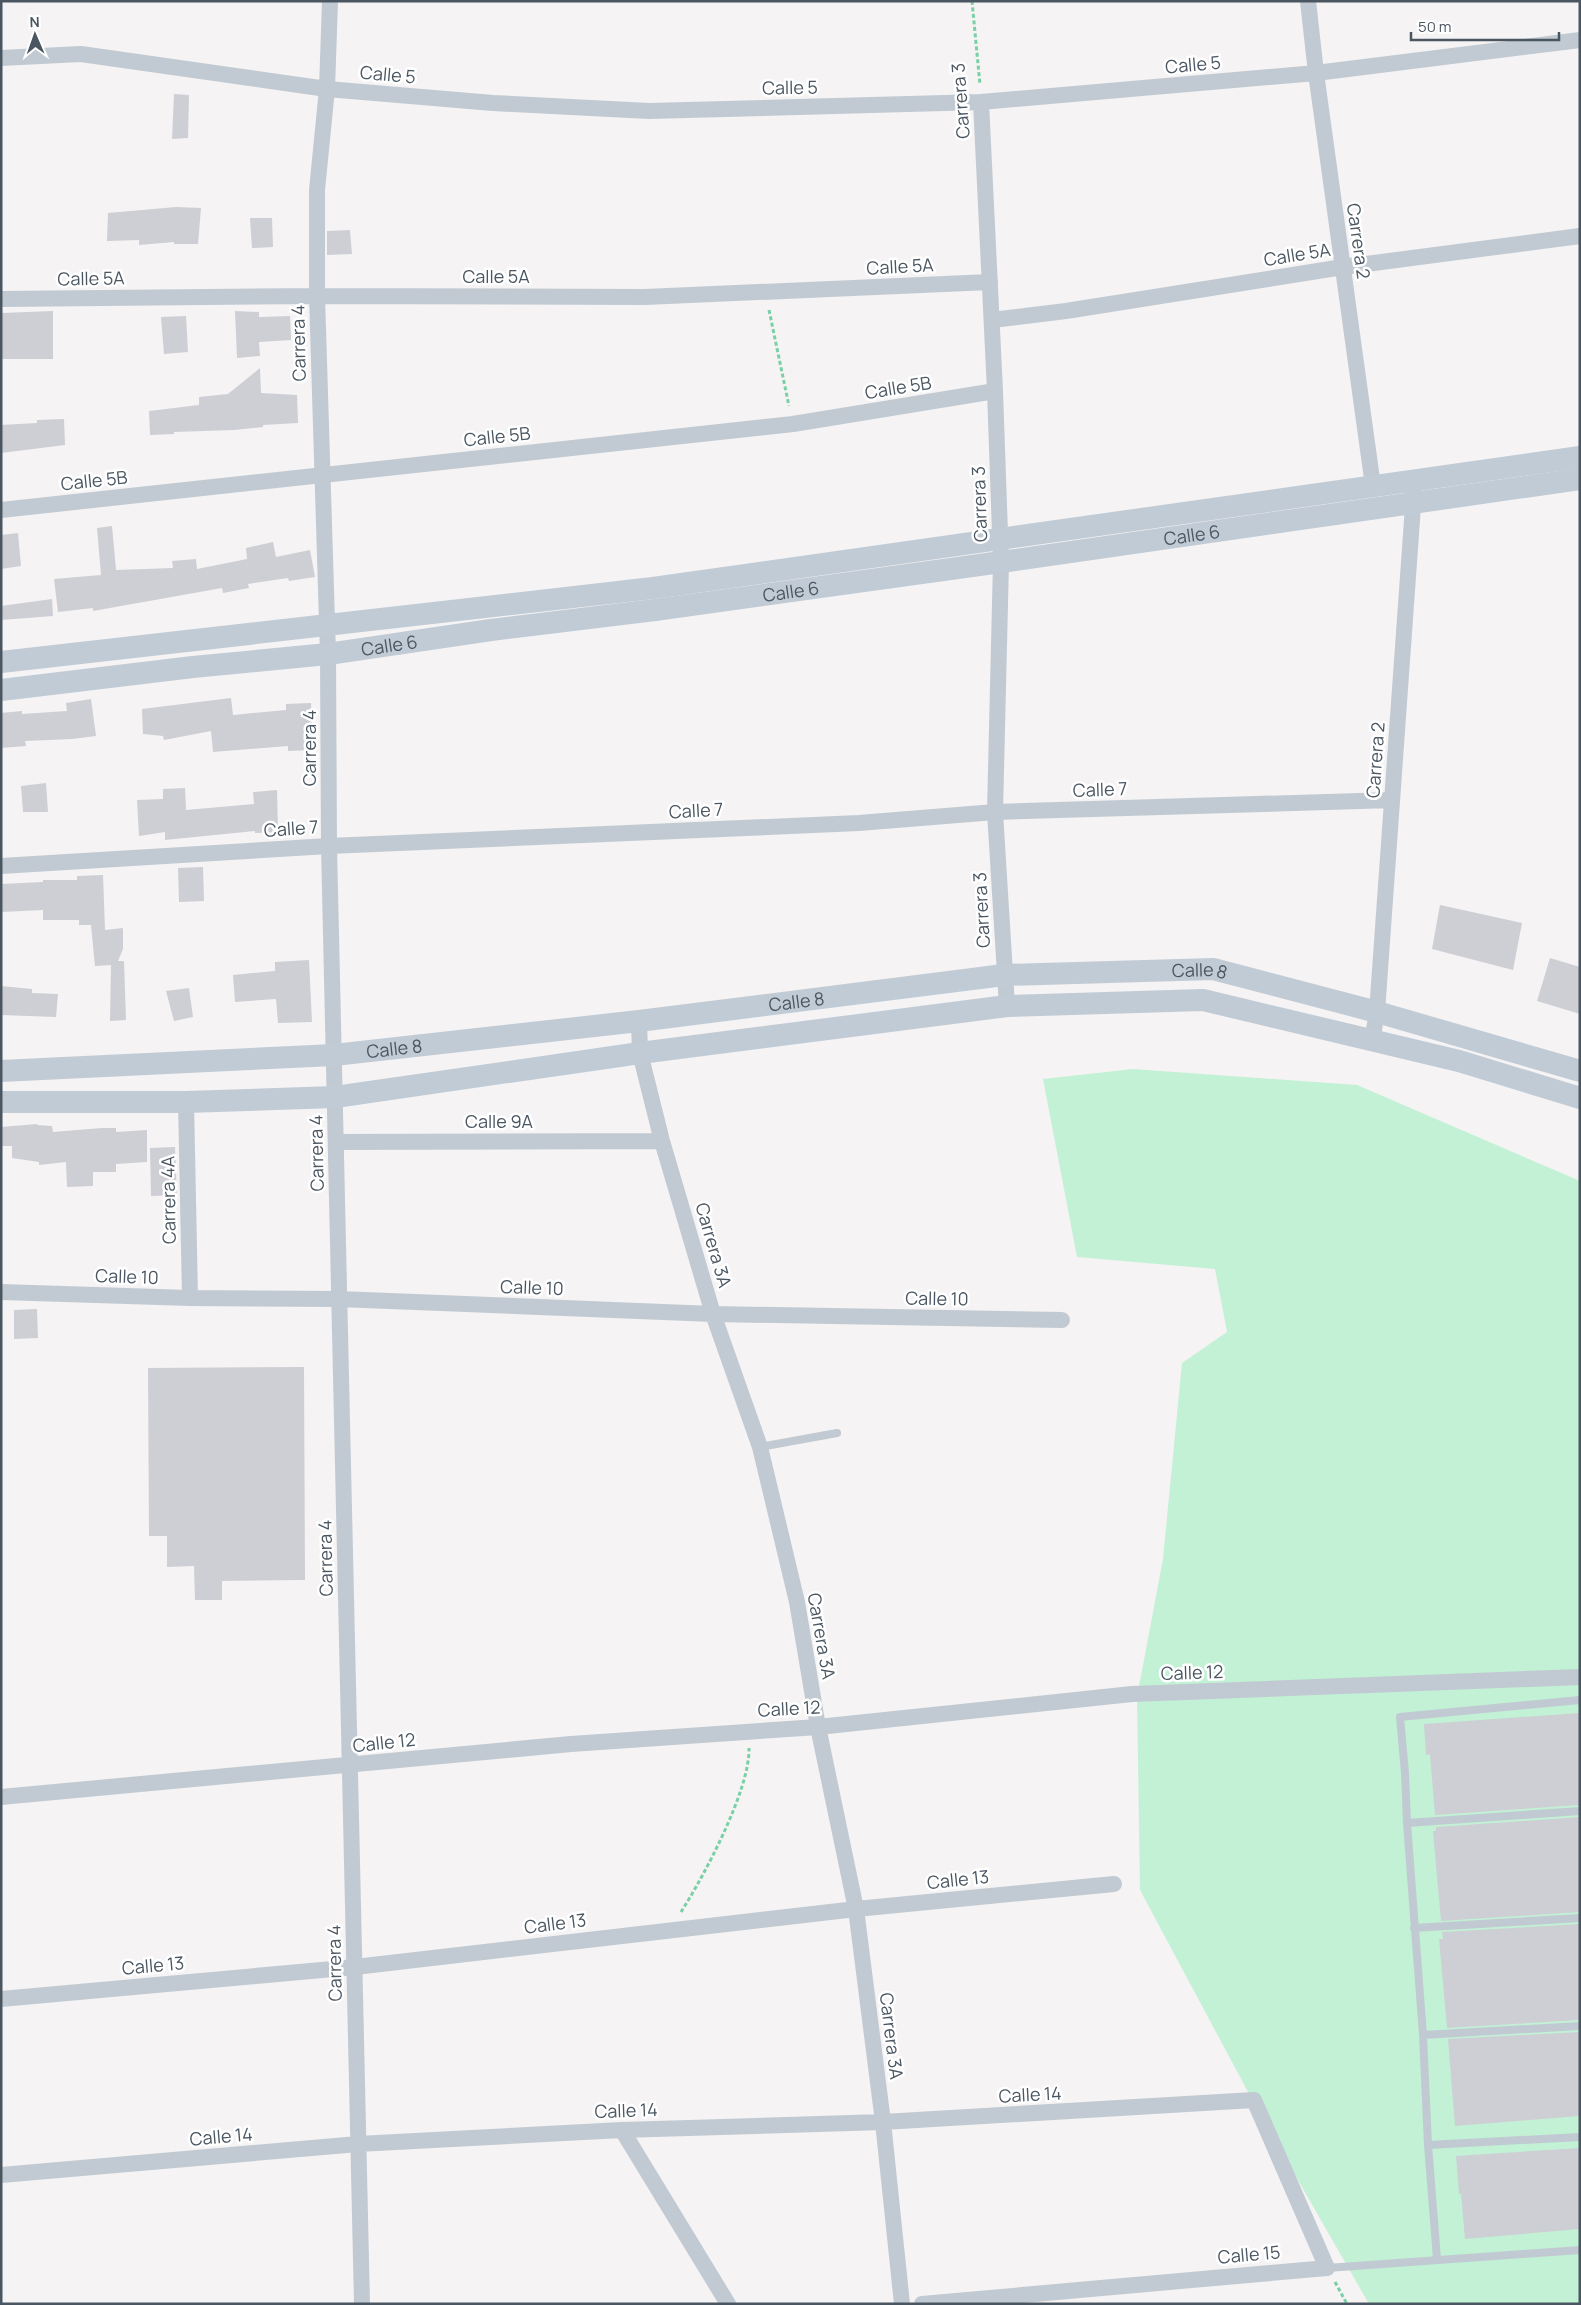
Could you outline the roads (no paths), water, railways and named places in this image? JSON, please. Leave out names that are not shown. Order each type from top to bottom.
[{"type":"street","name":"Carrera 4","points":[[330,1],[327,89],[317,190],[317,296],[328,654],[329,846],[362,2304]]},
{"type":"street","name":"Carrera 2","points":[[1308,1],[1342,268],[1373,486]]},
{"type":"street","name":"Calle 5","points":[[1,58],[81,54],[327,89],[493,103],[649,110],[981,102],[1316,73],[1580,40]]},
{"type":"street","name":"Carrera 3","points":[[981,102],[992,320],[1001,562],[995,812],[1007,1006]]},
{"type":"street","name":"Calle 5A","points":[[992,320],[1066,311],[1342,268],[1580,236]]},
{"type":"street","name":"Calle 5A","points":[[1,299],[317,296],[645,297],[990,282]]},
{"type":"street","name":"Calle 5B","points":[[1,510],[793,424],[995,391]]},
{"type":"street","name":"Calle 6","points":[[1,690],[194,667],[328,654],[491,630],[654,610],[1001,562],[1414,492],[1580,457]]},
{"type":"street","name":"Calle 6","points":[[1,662],[653,588],[1373,486],[1414,492],[1580,479]]},
{"type":"street","name":"Carrera 2","points":[[1372,1041],[1377,1012],[1414,492]]},
{"type":"street","points":[[653,588],[654,610]]},
{"type":"street","points":[[192,640],[194,667]]},
{"type":"street","name":"Calle 7","points":[[1,866],[329,846],[859,823],[995,812],[1392,800]]},
{"type":"street","name":"Calle 8","points":[[1,1071],[334,1055],[638,1021],[1004,974],[1213,969],[1377,1012],[1580,1071]]},
{"type":"street","name":"Calle 8","points":[[1,1102],[186,1102],[335,1098],[640,1054],[1007,1006],[1203,1000],[1459,1061],[1580,1098]]},
{"type":"street","name":"Carrera 3A","points":[[638,1021],[640,1054],[662,1140],[713,1314],[760,1447],[797,1602],[818,1727],[856,1909],[883,2122],[902,2304]]},
{"type":"street","name":"Carrera 4A","points":[[186,1102],[190,1298]]},
{"type":"street","name":"Calle 9A","points":[[336,1142],[662,1140]]},
{"type":"street","name":"Calle 10","points":[[1,1292],[190,1298],[339,1299],[713,1314],[1062,1320]]},
{"type":"street","name":"Calle 12","points":[[1,1797],[571,1744],[748,1730],[818,1727],[1132,1694],[1580,1677]]},
{"type":"street","name":"Calle 13","points":[[1,1999],[354,1967],[856,1909],[1114,1884]]},
{"type":"street","name":"Calle 14","points":[[1,2175],[358,2144],[622,2130],[883,2122],[1254,2100],[1327,2268]]},
{"type":"street","points":[[622,2130],[728,2304]]},
{"type":"street","name":"Calle 15","points":[[922,2304],[1327,2268]]},
{"type":"lane","points":[[760,1447],[837,1433]]},
{"type":"lane","points":[[1437,2259],[1400,1717],[1580,1700]]},
{"type":"lane","points":[[1407,1823],[1580,1811]]},
{"type":"lane","points":[[1414,1928],[1580,1918]]},
{"type":"lane","points":[[1423,2035],[1580,2026]]},
{"type":"lane","points":[[1428,2144],[1580,2137]]},
{"type":"lane","name":"Calle 15","points":[[1327,2268],[1580,2250]]}]
